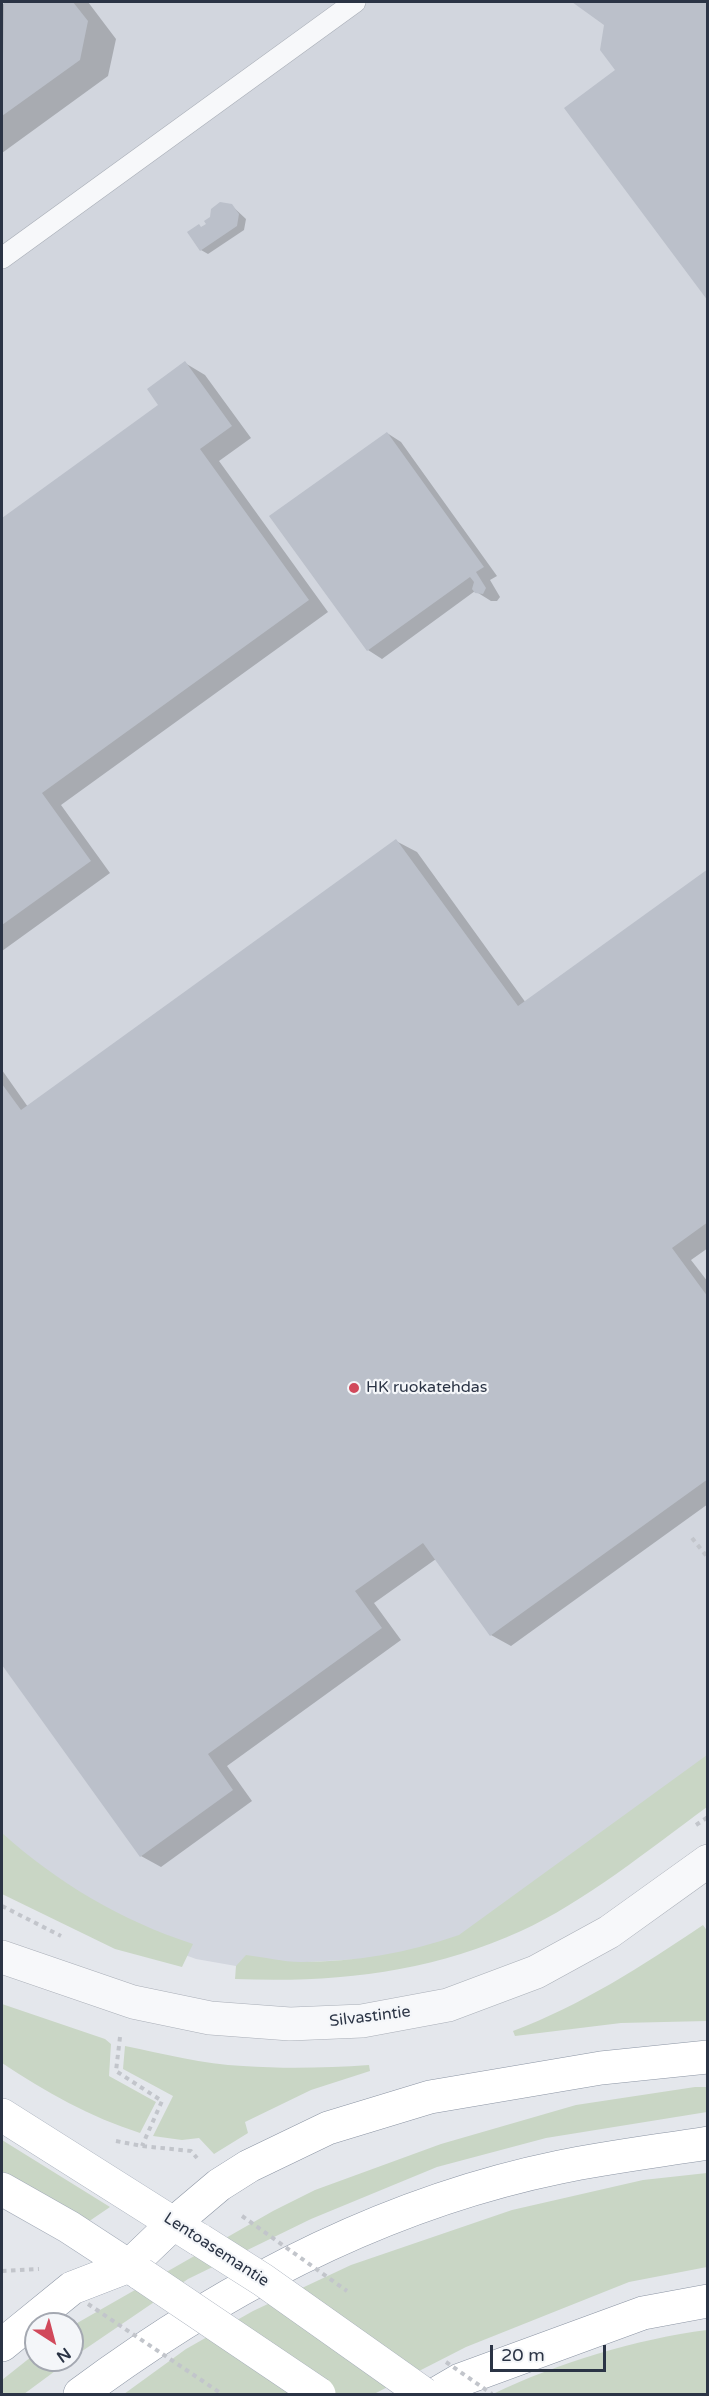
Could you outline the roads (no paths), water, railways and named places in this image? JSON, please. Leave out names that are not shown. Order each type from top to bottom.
[{"type":"main road","points":[[2,2346],[72,2288],[135,2270],[187,2231],[219,2185],[249,2166],[327,2128],[430,2097],[601,2068],[708,2057]]},
{"type":"main road","name":"Lentoasemantie","points":[[2,2115],[263,2280],[424,2394]]},
{"type":"main road","points":[[80,2394],[139,2351],[214,2305],[335,2240],[431,2202],[559,2167],[708,2143]]},
{"type":"main road","points":[[2,2189],[69,2227],[319,2394]]},
{"type":"main road","points":[[436,2394],[460,2380],[644,2313],[708,2301]]},
{"type":"street","name":"Silvastintie","points":[[2,1957],[133,2002],[210,2018],[291,2024],[362,2021],[448,2006],[536,1972],[609,1932],[708,1861]]},
{"type":"lane","points":[[2,258],[354,2]]},
{"type":"place","name":"HK ruokatehdas","points":[[354,1388]]}]
